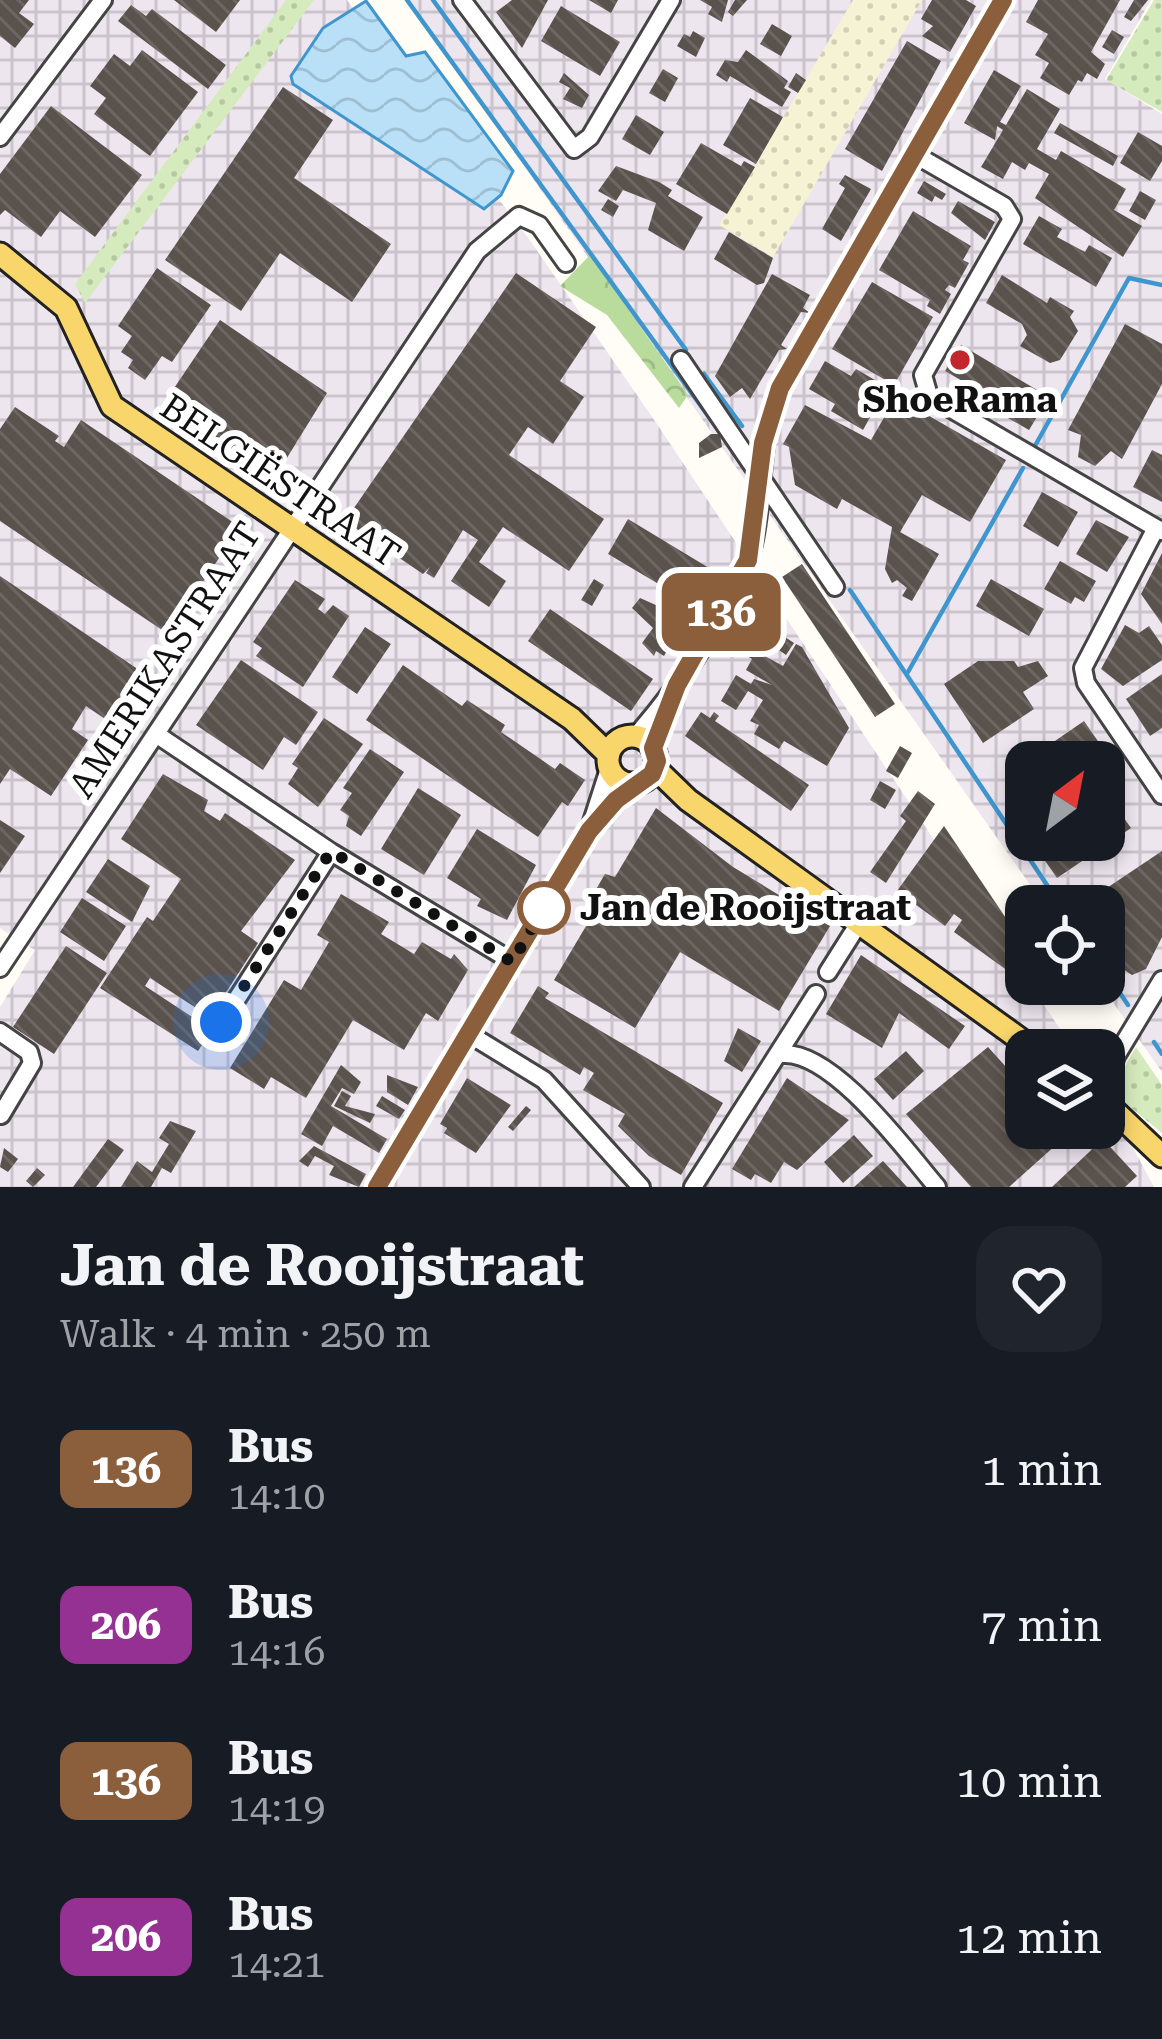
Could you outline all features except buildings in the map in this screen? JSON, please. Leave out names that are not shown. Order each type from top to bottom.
[{"type":"main road","name":"BELGIËSTRAAT","points":[[0,254],[67,308],[112,406],[633,760],[1006,1029]]},
{"type":"main road","points":[[1125,1118],[1162,1156]]},
{"type":"main road","points":[[1138,1129],[1162,1141]]},
{"type":"street","points":[[0,136],[103,0]]},
{"type":"street","points":[[462,0],[574,149],[590,137],[671,0]]},
{"type":"street","points":[[377,1187],[748,560],[759,472],[780,388],[1003,0]]},
{"type":"street","points":[[914,154],[1004,206],[1012,220],[923,376],[929,396],[1159,529],[1083,668],[1086,683],[1162,795]]},
{"type":"street","name":"AMERIKASTRAAT","points":[[0,968],[476,251],[519,216],[539,225],[566,263]]},
{"type":"street","points":[[681,360],[835,587]]},
{"type":"street","points":[[155,734],[331,851],[512,962]]},
{"type":"street","points":[[589,831],[633,760]]},
{"type":"street","points":[[221,1022],[331,851]]},
{"type":"street","points":[[829,972],[859,923]]},
{"type":"street","points":[[1125,1036],[1162,980]]},
{"type":"street","points":[[693,1187],[771,1060],[782,1054],[815,994]]},
{"type":"street","points":[[0,1032],[29,1052],[32,1063],[1,1115]]},
{"type":"street","points":[[469,1034],[544,1080],[641,1187]]},
{"type":"street","points":[[782,1054],[806,1058],[847,1086],[938,1187]]},
{"type":"shaded area","points":[[0,0],[347,0],[529,239],[1005,946],[1005,1005],[1044,1005],[1060,1029],[1005,1029],[1005,1149],[1125,1149],[1125,1133],[1154,1187],[0,1187],[0,1007],[35,950],[0,928]]},
{"type":"shaded area","points":[[407,0],[1151,0],[1105,79],[1162,114],[1162,1072],[1115,1005],[1125,1005],[1125,885],[1030,885],[1013,861],[1125,861],[1125,741],[1005,741],[1005,849]]},
{"type":"shaded area","points":[[853,0],[922,0],[773,257],[719,225]]},
{"type":"green space","points":[[286,0],[314,0],[85,303],[75,284]]},
{"type":"green space","points":[[1154,0],[1162,0],[1162,112],[1106,80]]},
{"type":"green space","points":[[590,255],[688,395],[679,408],[607,315],[560,286]]},
{"type":"green space","points":[[1136,1047],[1162,1085],[1162,1133],[1125,1103],[1125,1066]]},
{"type":"water","points":[[366,1],[406,56],[425,52],[513,171],[501,195],[484,209],[293,84],[291,76],[323,28]]},
{"type":"waterway","points":[[407,0],[719,431]]},
{"type":"waterway","points":[[433,0],[686,350]]},
{"type":"waterway","points":[[1036,444],[1129,278],[1162,285]]},
{"type":"waterway","points":[[704,374],[742,426]]},
{"type":"waterway","points":[[908,672],[1023,468]]},
{"type":"waterway","points":[[850,590],[1047,885]]},
{"type":"waterway","points":[[1125,1000],[1128,1005]]},
{"type":"waterway","points":[[1154,1042],[1162,1054]]},
{"type":"bus line","name":"136","points":[[377,1187],[589,831],[633,784],[652,774],[657,761],[653,748],[677,685],[748,560],[763,443],[780,388],[1003,0]]},
{"type":"place","name":"ShoeRama","points":[[960,360]]},
{"type":"place","name":"Jan de Rooijstraat","points":[[544,908]]},
{"type":"route","points":[[221,1022],[331,851],[512,962],[550,898],[544,908]]}]
